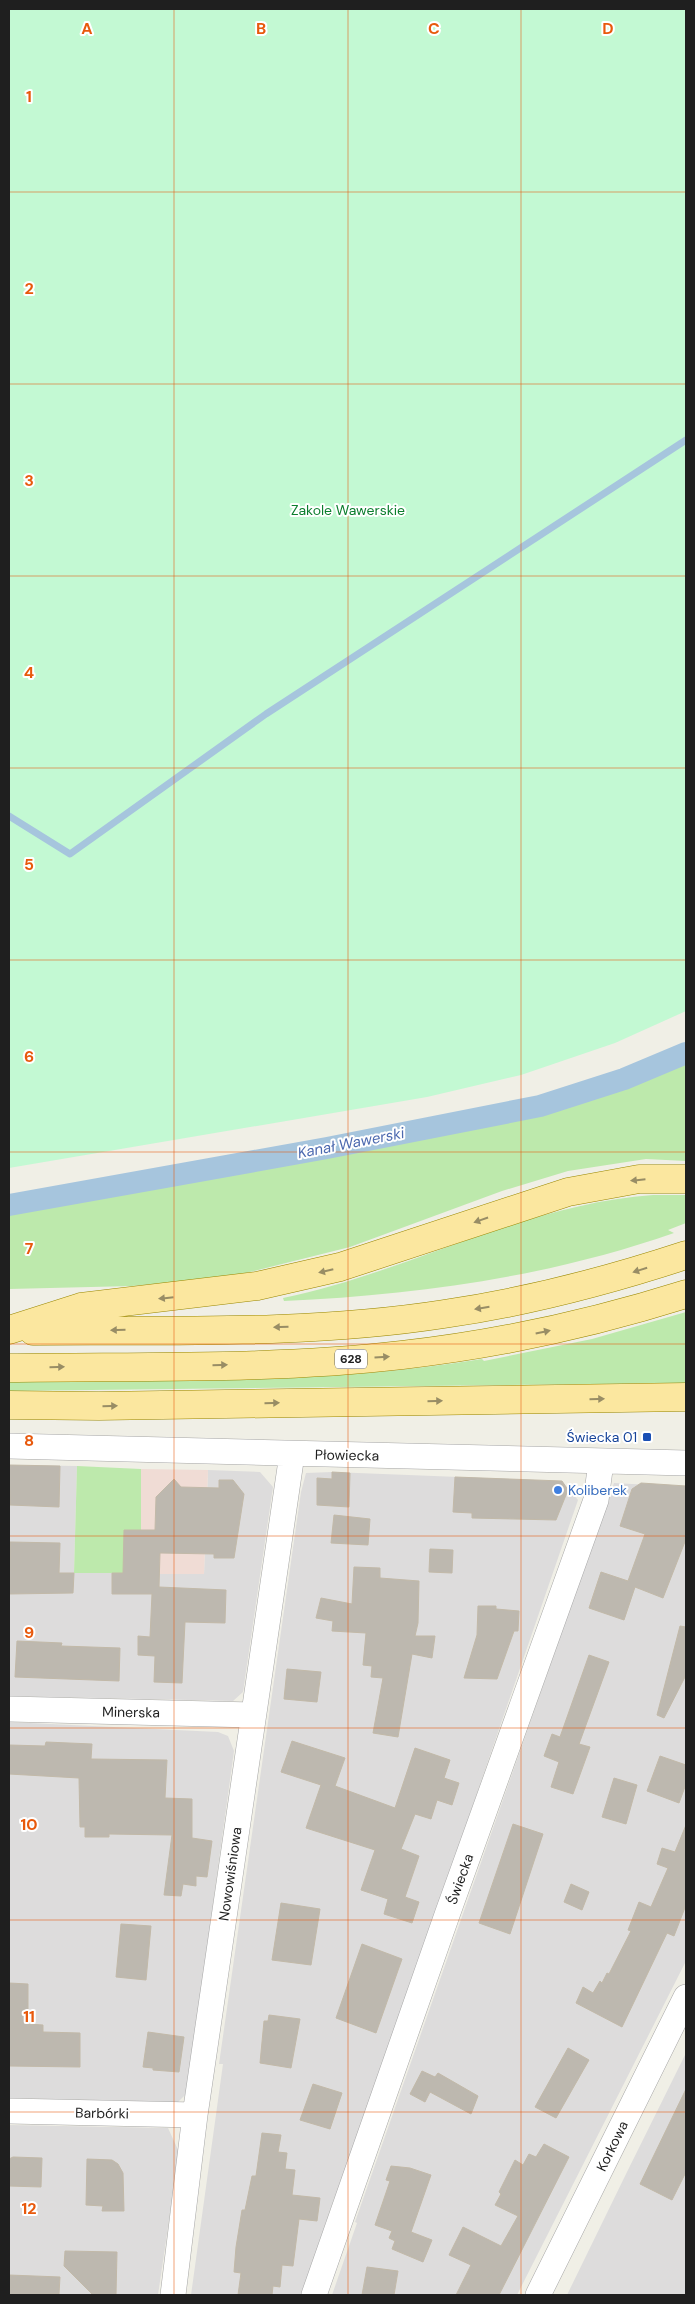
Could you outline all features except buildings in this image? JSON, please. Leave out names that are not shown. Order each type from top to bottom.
[{"type":"main road","points":[[9,1331],[80,1307],[257,1286],[340,1267],[568,1192],[639,1179],[686,1179]]},
{"type":"main road","points":[[9,1331],[329,1326],[413,1318],[495,1306],[549,1294],[622,1275],[686,1255]]},
{"type":"main road","name":"628","points":[[9,1368],[301,1363],[401,1355],[494,1342],[549,1331],[601,1319],[686,1294]]},
{"type":"main road","points":[[9,1405],[98,1406],[686,1397]]},
{"type":"street","name":"Płowiecka","points":[[9,1446],[686,1463]]},
{"type":"street","name":"Nowowiśniowa","points":[[173,2295],[195,2115],[292,1454]]},
{"type":"street","name":"Świecka","points":[[314,2295],[447,1915],[596,1500],[602,1462]]},
{"type":"street","name":"Minerska","points":[[9,1708],[253,1715]]},
{"type":"street","name":"Korkowa","points":[[538,2295],[686,1997]]},
{"type":"street","name":"Barbórki","points":[[9,2111],[195,2115]]},
{"type":"shaded area","points":[[9,1465],[77,1466],[74,1572],[204,1574],[208,1470],[260,1472],[273,1487],[243,1692],[233,1701],[9,1696]]},
{"type":"shaded area","points":[[141,1469],[208,1470],[204,1574],[140,1574]]},
{"type":"shaded area","points":[[332,1472],[562,1481],[578,1500],[343,2182],[334,2199],[301,2295],[191,2295],[223,2064],[219,2064],[301,1492],[306,1473]]},
{"type":"shaded area","points":[[614,1483],[686,1487],[686,1961],[517,2295],[332,2295],[357,2223],[355,2222]]},
{"type":"shaded area","points":[[9,1722],[218,1732],[228,1736],[234,1751],[187,2093],[178,2102],[9,2098]]},
{"type":"shaded area","points":[[686,2053],[686,2295],[567,2295],[626,2174]]},
{"type":"shaded area","points":[[9,2125],[168,2128],[179,2152],[158,2295],[9,2295]]},
{"type":"green space","name":"Zakole Wawerskie","points":[[9,9],[686,9],[686,1011],[615,1043],[521,1075],[427,1097],[9,1168]]},
{"type":"green space","points":[[686,1059],[686,1161],[646,1159],[568,1171],[502,1191],[350,1247],[230,1277],[132,1286],[9,1289],[9,1211],[418,1136],[579,1100]]},
{"type":"green space","points":[[653,1195],[686,1195],[686,1223],[668,1230],[674,1233],[627,1248],[579,1261],[482,1281],[383,1294],[284,1301],[283,1298],[376,1272],[558,1211],[605,1201]]},
{"type":"green space","points":[[686,1312],[686,1383],[9,1391],[9,1381],[305,1377],[423,1367],[482,1359],[484,1361],[592,1339]]},
{"type":"green space","points":[[77,1466],[141,1469],[141,1530],[124,1530],[124,1573],[74,1573]]},
{"type":"waterway","points":[[9,816],[70,854],[266,714],[686,440]]},
{"type":"waterway","name":"Kanał Wawerski","points":[[9,1205],[327,1148],[540,1106],[624,1079],[686,1053]]},
{"type":"place","name":"Świecka 01","points":[[647,1437]]},
{"type":"place","name":"Koliberek","points":[[558,1490]]}]
